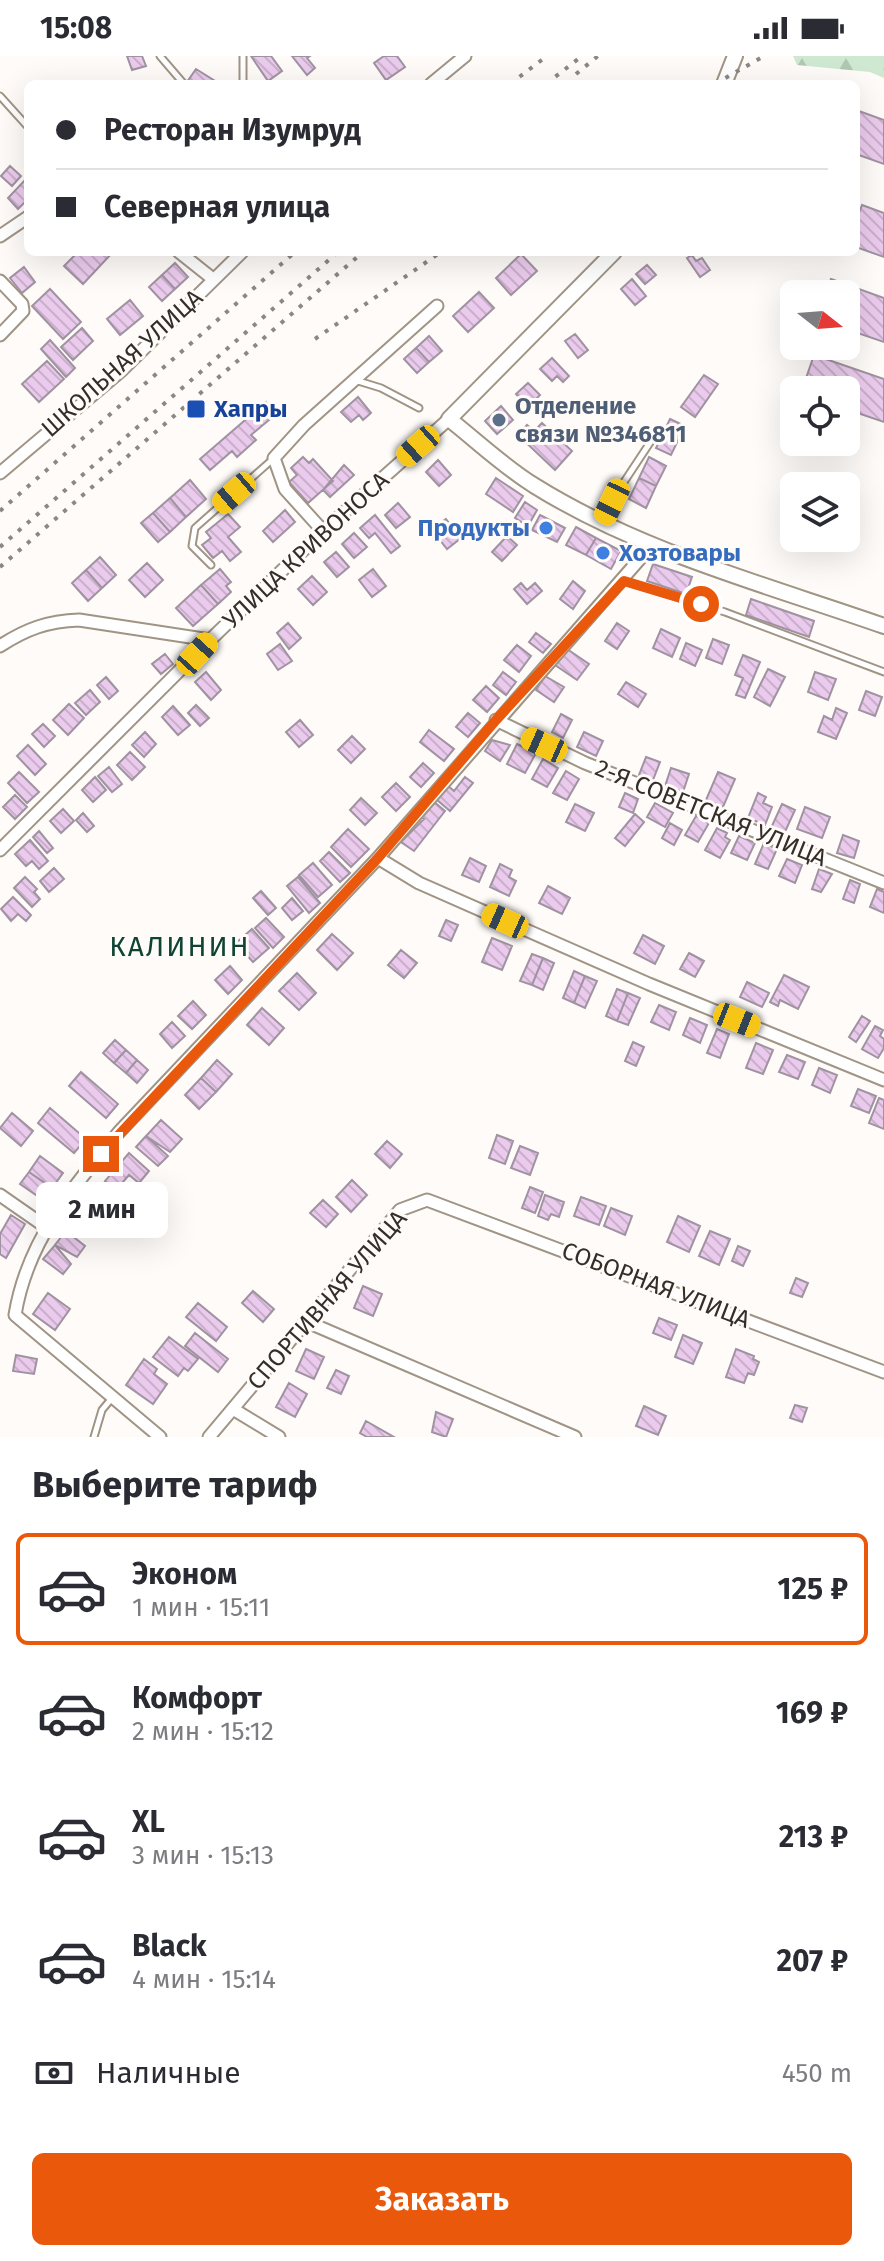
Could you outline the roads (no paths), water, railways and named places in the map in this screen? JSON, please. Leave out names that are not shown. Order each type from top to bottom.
[{"type":"street","points":[[436,80],[465,56]]},
{"type":"street","points":[[726,80],[735,56]]},
{"type":"street","points":[[0,236],[24,220]]},
{"type":"street","points":[[184,256],[213,279]]},
{"type":"street","name":"ШКОЛЬНАЯ УЛИЦА","points":[[0,473],[122,370],[238,256]]},
{"type":"street","name":"УЛИЦА КРИВОНОСА","points":[[0,850],[323,531],[449,419],[610,256]]},
{"type":"street","points":[[0,281],[22,304],[23,311],[0,335]]},
{"type":"street","points":[[323,531],[285,489],[274,458],[354,380],[437,306]]},
{"type":"street","points":[[449,419],[534,485],[602,522],[652,545],[884,626]]},
{"type":"street","points":[[160,1437],[15,1315],[26,1268],[46,1227],[119,1132],[378,858],[496,720],[624,581],[652,545]]},
{"type":"street","points":[[0,646],[40,624],[79,620],[210,640]]},
{"type":"street","name":"2-Я СОВЕТСКАЯ УЛИЦА","points":[[496,720],[585,763],[884,883]]},
{"type":"street","points":[[378,858],[419,883],[884,1080]]},
{"type":"street","points":[[0,1195],[46,1227]]},
{"type":"street","name":"СПОРТИВНАЯ УЛИЦА","points":[[209,1437],[400,1210],[427,1200]]},
{"type":"street","name":"СОБОРНАЯ УЛИЦА","points":[[427,1200],[884,1372]]},
{"type":"street","points":[[305,1321],[575,1437]]},
{"type":"street","points":[[233,1409],[279,1437]]},
{"type":"lane","points":[[160,56],[181,80]]},
{"type":"lane","points":[[243,56],[243,80]]},
{"type":"lane","points":[[0,96],[24,123]]},
{"type":"lane","points":[[354,380],[381,388],[419,408]]},
{"type":"lane","points":[[602,522],[657,432]]},
{"type":"lane","points":[[211,565],[192,546],[195,528],[274,458]]},
{"type":"lane","points":[[624,581],[725,612],[884,672]]},
{"type":"lane","points":[[94,1437],[102,1410],[112,1398]]},
{"type":"railway","points":[[515,80],[547,56]]},
{"type":"railway","points":[[551,80],[582,56]]},
{"type":"railway","points":[[576,74],[598,56]]},
{"type":"railway","points":[[722,80],[764,56]]},
{"type":"railway","points":[[0,511],[290,256]]},
{"type":"railway","points":[[0,547],[333,256]]},
{"type":"railway","points":[[0,567],[358,256]]},
{"type":"railway","points":[[315,339],[435,256]]},
{"type":"place","name":"Хапры","points":[[196,409]]},
{"type":"place","name":"Отделение связи №346811","points":[[499,420]]},
{"type":"place","name":"Продукты","points":[[546,528]]},
{"type":"place","name":"Хозтовары","points":[[603,553]]},
{"type":"district","name":"КАЛИНИН","points":[[180,946]]}]
